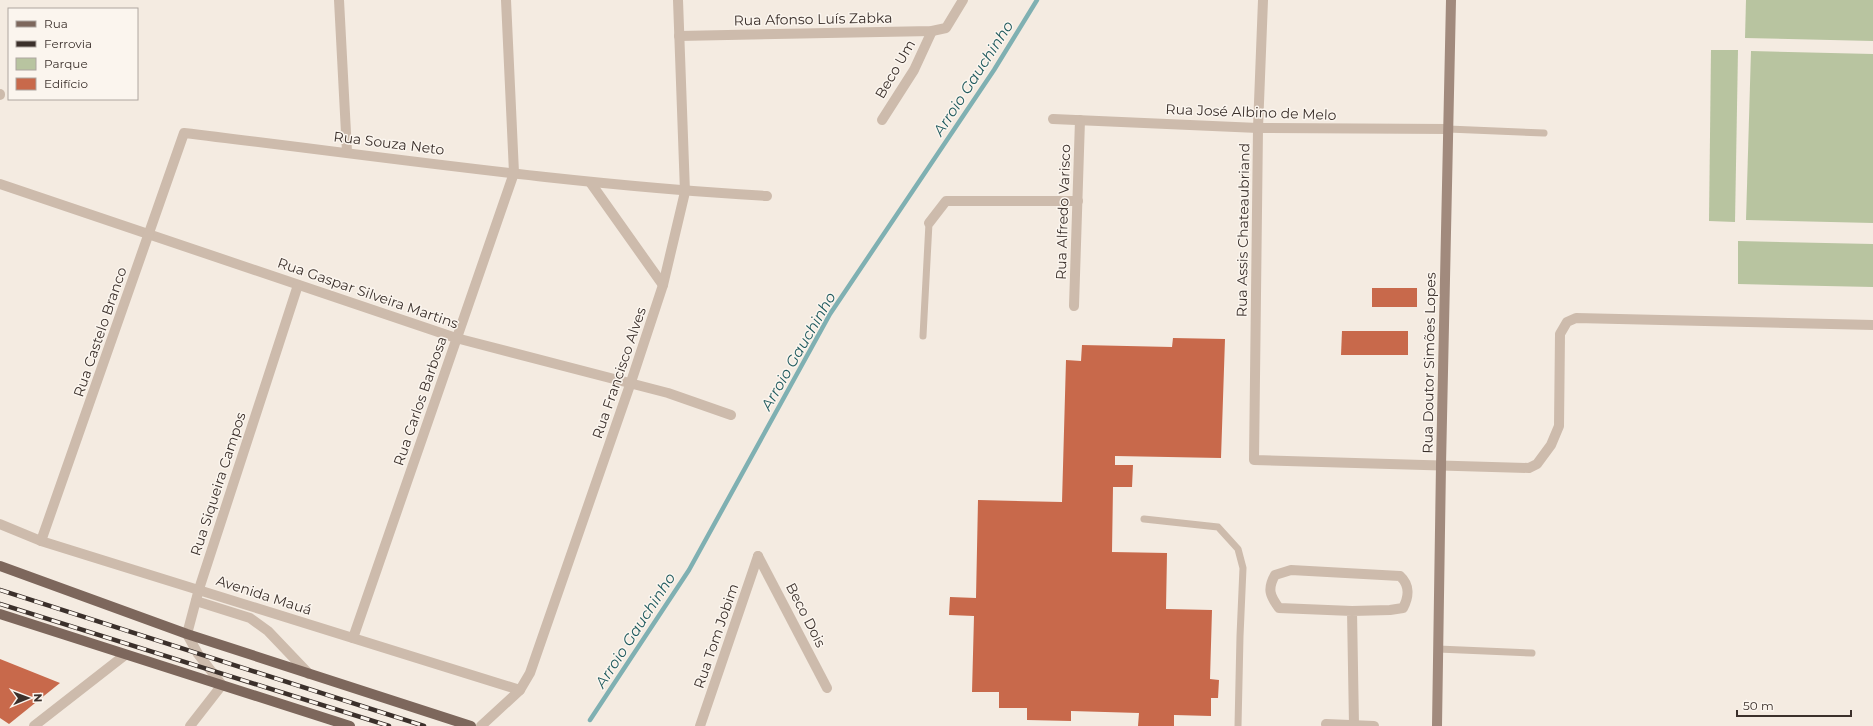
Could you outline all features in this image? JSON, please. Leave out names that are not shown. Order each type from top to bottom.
[{"type":"main road","name":"Rua Doutor Simões Lopes","points":[[1437,726],[1451,0]]},
{"type":"main road","points":[[0,566],[187,634],[471,726]]},
{"type":"main road","points":[[0,614],[338,724],[350,726]]},
{"type":"street","points":[[339,0],[347,152]]},
{"type":"street","points":[[506,0],[514,173]]},
{"type":"street","name":"Rua Francisco Alves","points":[[481,726],[520,690],[530,673],[663,285],[686,192],[678,0]]},
{"type":"street","name":"Rua Afonso Luís Zabka","points":[[680,36],[932,31],[946,28],[963,0]]},
{"type":"street","name":"Rua Assis Chateaubriand","points":[[1263,0],[1258,128],[1254,460],[1441,465]]},
{"type":"street","name":"Beco Um","points":[[882,120],[914,70],[932,31]]},
{"type":"street","name":"Rua José Albino de Melo","points":[[1053,119],[1258,128],[1448,129]]},
{"type":"street","name":"Rua Alfredo Varisco","points":[[1074,306],[1080,120]]},
{"type":"street","name":"Rua Souza Neto","points":[[184,133],[590,182],[686,192],[767,196]]},
{"type":"street","name":"Rua Castelo Branco","points":[[41,541],[184,133]]},
{"type":"street","name":"Rua Carlos Barbosa","points":[[354,638],[514,173]]},
{"type":"street","points":[[590,182],[663,285]]},
{"type":"street","name":"Rua Gaspar Silveira Martins","points":[[0,184],[456,338],[631,382],[731,415]]},
{"type":"street","points":[[929,223],[946,202],[1078,201]]},
{"type":"street","name":"Rua Siqueira Campos","points":[[187,634],[199,589],[298,285]]},
{"type":"street","points":[[1441,465],[1529,468],[1537,464],[1551,445],[1559,426],[1560,334],[1567,322],[1576,318],[1873,325]]},
{"type":"street","name":"Avenida Mauá","points":[[0,524],[41,541],[520,690]]},
{"type":"street","name":"Beco Dois","points":[[758,556],[765,565],[827,688]]},
{"type":"street","name":"Rua Tom Jobim","points":[[700,726],[758,556]]},
{"type":"street","points":[[1290,570],[1400,576],[1403,579],[1408,599],[1403,608],[1390,610],[1352,611],[1279,608],[1271,597],[1271,581],[1275,574],[1290,570]]},
{"type":"street","points":[[196,601],[250,618],[268,631],[309,674]]},
{"type":"street","points":[[1352,611],[1354,725]]},
{"type":"street","points":[[187,634],[198,654],[222,685],[190,726]]},
{"type":"street","points":[[34,726],[125,655]]},
{"type":"street","points":[[1326,724],[1374,726]]},
{"type":"lane","points":[[1448,129],[1544,133]]},
{"type":"lane","points":[[922,336],[929,223]]},
{"type":"lane","points":[[1144,519],[1218,527],[1238,549],[1243,568],[1238,726]]},
{"type":"lane","points":[[1438,649],[1532,653]]},
{"type":"green space","points":[[1746,0],[1873,0],[1873,41],[1745,38]]},
{"type":"green space","points":[[1711,50],[1738,50],[1735,222],[1709,221]]},
{"type":"green space","points":[[1751,51],[1873,54],[1873,223],[1746,220]]},
{"type":"green space","points":[[1738,241],[1873,244],[1873,287],[1738,284]]},
{"type":"building","points":[[1372,288],[1417,288],[1417,307],[1372,307]]},
{"type":"building","points":[[1342,331],[1408,331],[1408,355],[1341,355]]},
{"type":"building","points":[[1173,338],[1225,339],[1221,458],[1115,456],[1115,465],[1133,465],[1132,487],[1113,487],[1112,552],[1167,553],[1166,609],[1212,610],[1210,679],[1219,680],[1218,698],[1211,698],[1211,716],[1174,715],[1174,726],[1138,726],[1139,713],[1071,711],[1071,721],[1027,720],[1027,708],[999,708],[999,692],[972,692],[974,616],[949,615],[950,597],[976,598],[978,500],[1062,502],[1066,360],[1081,361],[1082,345],[1172,347]]},
{"type":"building","points":[[0,659],[60,683],[9,724],[0,718]]},
{"type":"waterway","name":"Arroio Gauchinho","points":[[590,720],[689,570],[830,314],[994,70],[1037,0]]},
{"type":"railway","points":[[0,590],[424,726]]},
{"type":"railway","points":[[0,604],[389,726]]}]
